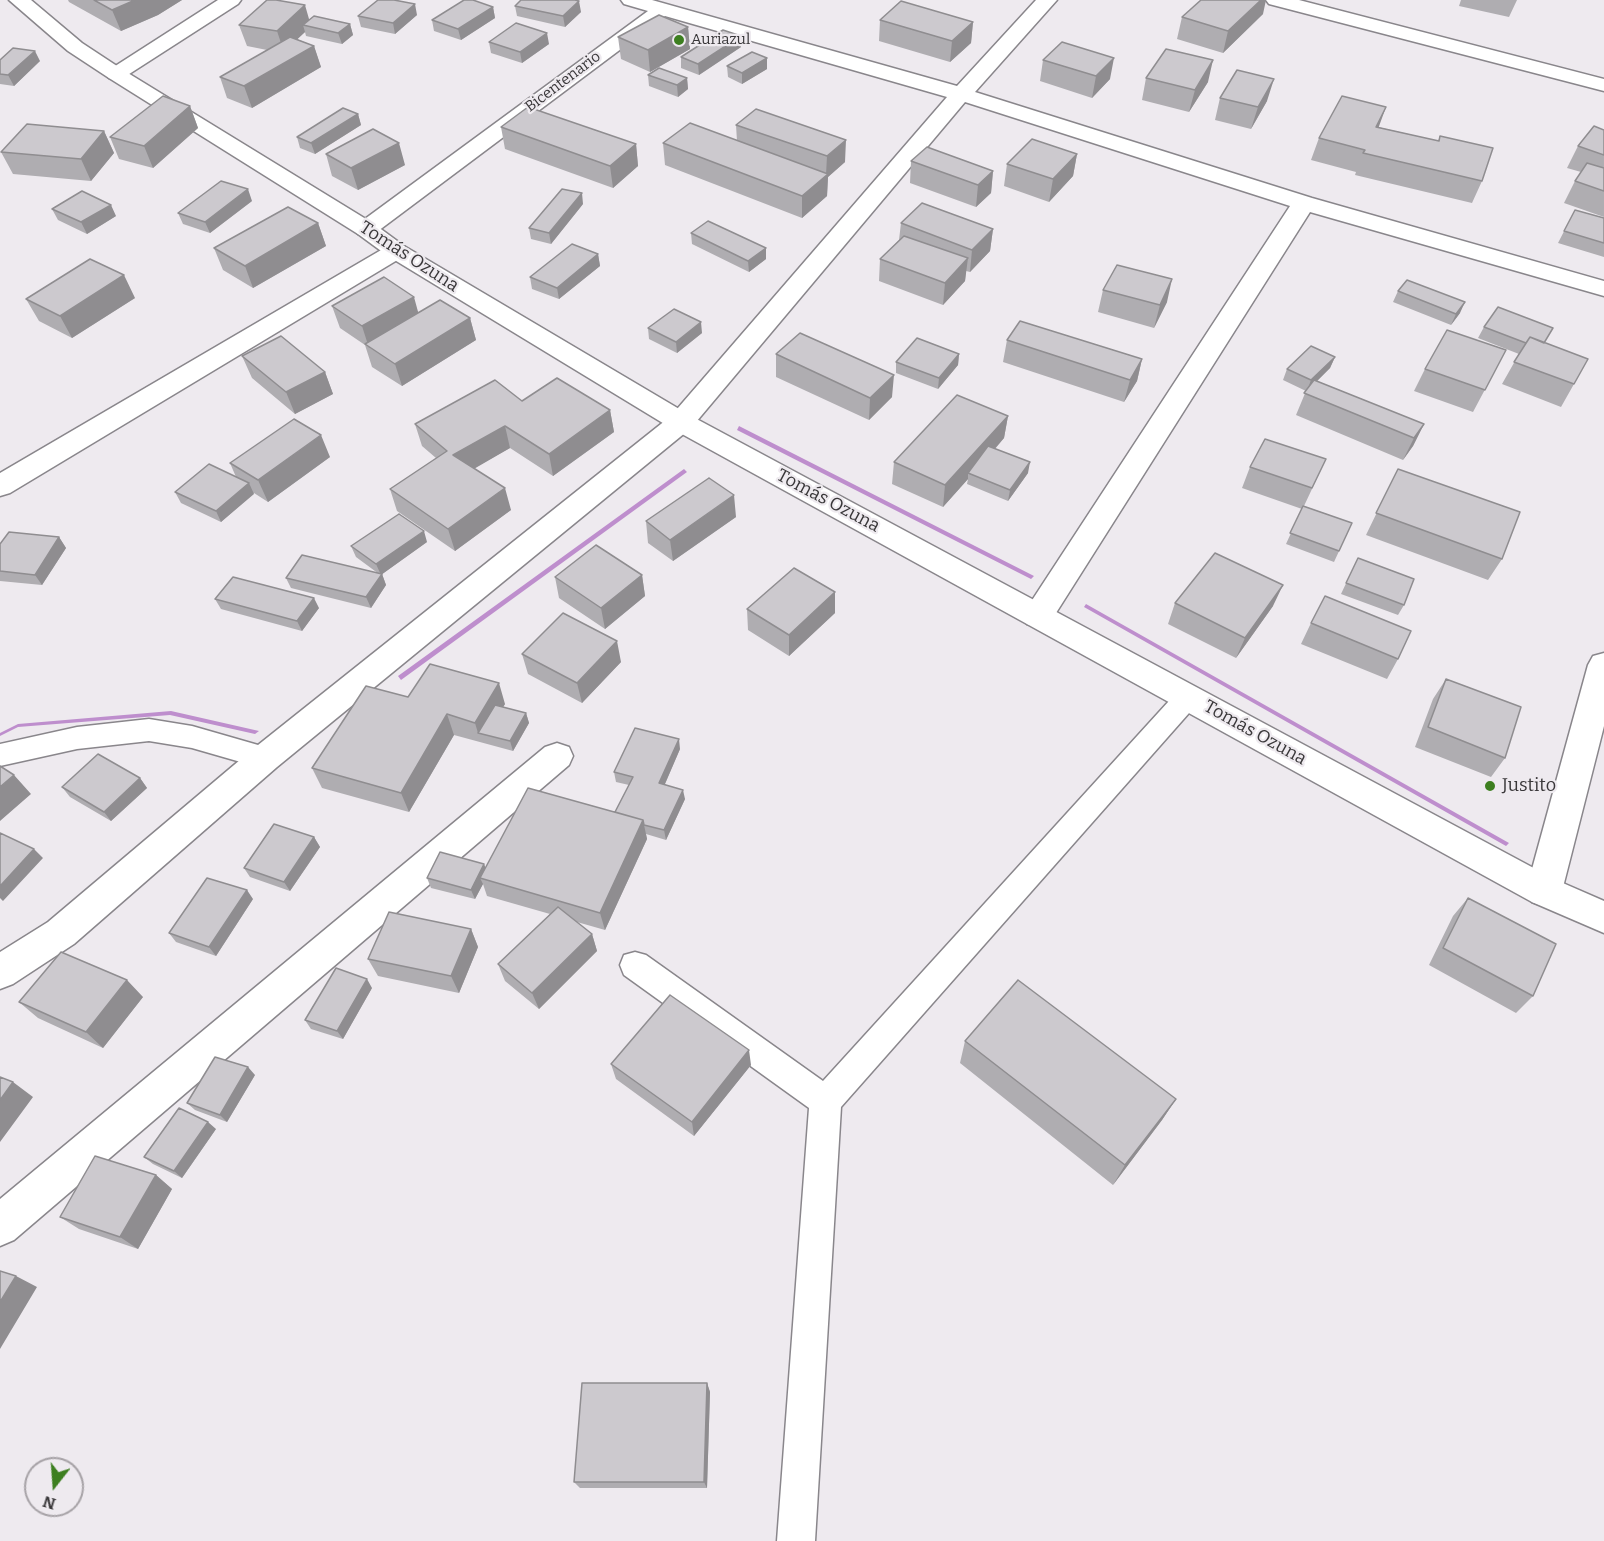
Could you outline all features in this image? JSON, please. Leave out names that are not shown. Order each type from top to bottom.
[{"type":"street","name":"Tomás Ozuna","points":[[18,0],[75,47],[116,74],[366,229],[396,251],[681,422],[1544,891],[1604,917]]},
{"type":"street","points":[[116,74],[231,0]]},
{"type":"street","points":[[631,0],[669,4],[1304,203],[1604,289]]},
{"type":"street","points":[[0,972],[61,933],[265,758],[681,422],[961,94],[1047,0]]},
{"type":"street","points":[[1276,0],[1604,85]]},
{"type":"street","name":"Bicentenario","points":[[366,229],[669,4]]},
{"type":"street","name":"Tomás Ozuna","points":[[11,20],[75,47]]},
{"type":"street","points":[[1038,615],[1304,203]]},
{"type":"street","points":[[0,486],[396,251]]},
{"type":"street","points":[[1544,891],[1604,665]]},
{"type":"street","points":[[0,1226],[557,756]]},
{"type":"lane","points":[[796,1541],[825,1101],[1188,697]]},
{"type":"lane","points":[[0,755],[77,738],[149,730],[192,736],[265,758]]},
{"type":"lane","points":[[635,965],[825,1101]]},
{"type":"shaded area","points":[[739,426],[1034,576],[1031,579],[737,430]]},
{"type":"shaded area","points":[[684,469],[687,472],[401,680],[398,676]]},
{"type":"shaded area","points":[[1086,604],[1509,843],[1506,846],[1084,607]]},
{"type":"shaded area","points":[[171,711],[259,731],[255,734],[170,715],[18,727],[0,736],[0,733],[18,724]]},
{"type":"building","points":[[94,0],[135,0],[112,10]]},
{"type":"building","points":[[267,0],[305,5],[277,31],[239,25]]},
{"type":"building","points":[[378,0],[415,4],[393,23],[358,16]]},
{"type":"building","points":[[464,0],[473,0],[493,7],[458,29],[432,20]]},
{"type":"building","points":[[521,0],[579,1],[563,16],[515,6]]},
{"type":"building","points":[[1201,0],[1261,0],[1228,31],[1182,17]]},
{"type":"building","points":[[901,1],[973,22],[952,41],[880,20]]},
{"type":"building","points":[[659,15],[688,27],[648,50],[618,37]]},
{"type":"building","points":[[314,16],[350,24],[338,33],[303,25]]},
{"type":"building","points":[[516,23],[547,33],[520,52],[489,42]]},
{"type":"building","points":[[723,30],[741,36],[698,64],[681,57]]},
{"type":"building","points":[[290,37],[314,46],[244,86],[220,77]]},
{"type":"building","points":[[1062,42],[1114,58],[1096,76],[1043,60]]},
{"type":"building","points":[[13,48],[35,51],[8,75],[0,74],[0,60]]},
{"type":"building","points":[[1166,49],[1213,60],[1195,90],[1146,78]]},
{"type":"building","points":[[752,52],[767,58],[742,73],[727,66]]},
{"type":"building","points":[[659,68],[687,78],[677,85],[648,75]]},
{"type":"building","points":[[1237,70],[1274,79],[1258,107],[1220,98]]},
{"type":"building","points":[[163,96],[190,106],[144,146],[110,137]]},
{"type":"building","points":[[1342,96],[1386,107],[1376,127],[1439,141],[1440,136],[1493,148],[1482,181],[1363,153],[1365,150],[1319,138]]},
{"type":"building","points":[[528,107],[636,144],[610,166],[501,127]]},
{"type":"building","points":[[343,108],[358,114],[311,143],[297,137]]},
{"type":"building","points":[[756,109],[846,140],[827,156],[736,125]]},
{"type":"building","points":[[690,123],[828,174],[802,196],[663,143]]},
{"type":"building","points":[[27,124],[104,131],[81,159],[1,152]]},
{"type":"building","points":[[1594,126],[1604,130],[1604,155],[1578,146]]},
{"type":"building","points":[[373,129],[399,143],[351,168],[326,154]]},
{"type":"building","points":[[1032,139],[1077,154],[1053,179],[1007,164]]},
{"type":"building","points":[[927,147],[993,171],[978,185],[911,161]]},
{"type":"building","points":[[1587,163],[1604,168],[1604,191],[1575,181]]},
{"type":"building","points":[[221,181],[248,189],[205,222],[178,213]]},
{"type":"building","points":[[562,189],[582,193],[549,233],[529,228]]},
{"type":"building","points":[[82,191],[111,205],[81,222],[52,209]]},
{"type":"building","points":[[922,203],[993,229],[972,250],[901,223]]},
{"type":"building","points":[[288,207],[318,223],[245,266],[214,248]]},
{"type":"building","points":[[1575,210],[1604,218],[1604,243],[1564,231]]},
{"type":"building","points":[[708,221],[766,248],[748,261],[691,233]]},
{"type":"building","points":[[904,236],[968,258],[945,283],[880,259]]},
{"type":"building","points":[[572,244],[598,254],[557,288],[530,277]]},
{"type":"building","points":[[90,259],[124,275],[60,316],[26,299]]},
{"type":"building","points":[[1117,265],[1172,279],[1160,305],[1103,290]]},
{"type":"building","points":[[384,277],[414,297],[362,326],[332,306]]},
{"type":"building","points":[[1407,280],[1465,302],[1456,314],[1398,291]]},
{"type":"building","points":[[440,300],[470,318],[395,364],[365,344]]},
{"type":"building","points":[[1498,307],[1553,328],[1544,343],[1530,337],[1526,343],[1484,327]]},
{"type":"building","points":[[674,309],[701,322],[676,342],[648,328]]},
{"type":"building","points":[[1020,321],[1142,359],[1130,380],[1007,340]]},
{"type":"building","points":[[1447,330],[1506,350],[1485,390],[1425,369]]},
{"type":"building","points":[[800,333],[894,375],[870,398],[776,354]]},
{"type":"building","points":[[281,336],[325,372],[286,392],[242,356]]},
{"type":"building","points":[[1530,337],[1588,359],[1574,384],[1514,362]]},
{"type":"building","points":[[917,338],[959,354],[939,378],[896,362]]},
{"type":"building","points":[[1311,346],[1335,357],[1311,380],[1287,369]]},
{"type":"building","points":[[557,378],[610,410],[549,454],[505,426],[453,455],[505,488],[448,529],[390,489],[447,451],[415,424],[495,380],[522,401]]},
{"type":"building","points":[[1314,380],[1424,424],[1414,438],[1304,393]]},
{"type":"building","points":[[957,395],[1008,416],[945,485],[894,462]]},
{"type":"building","points":[[294,419],[321,435],[258,480],[230,463]]},
{"type":"building","points":[[1265,439],[1326,459],[1312,488],[1250,467]]},
{"type":"building","points":[[988,446],[1030,462],[1010,490],[968,473]]},
{"type":"building","points":[[209,464],[249,483],[216,511],[175,492]]},
{"type":"building","points":[[1398,469],[1520,512],[1502,559],[1376,513]]},
{"type":"building","points":[[709,478],[734,495],[670,540],[646,521]]},
{"type":"building","points":[[1303,506],[1352,523],[1339,551],[1290,533]]},
{"type":"building","points":[[399,514],[424,531],[376,564],[351,546]]},
{"type":"building","points":[[9,532],[59,537],[35,575],[0,571],[0,544]]},
{"type":"building","points":[[596,545],[642,575],[601,608],[555,577]]},
{"type":"building","points":[[1215,553],[1283,585],[1245,638],[1175,603]]},
{"type":"building","points":[[302,555],[382,574],[366,597],[286,578]]},
{"type":"building","points":[[1358,558],[1414,579],[1404,605],[1346,583]]},
{"type":"building","points":[[794,568],[835,592],[789,635],[747,609]]},
{"type":"building","points":[[233,577],[314,598],[297,621],[215,599]]},
{"type":"building","points":[[1325,596],[1411,631],[1398,659],[1311,623]]},
{"type":"building","points":[[563,613],[617,641],[577,683],[522,654]]},
{"type":"building","points":[[430,664],[499,683],[475,723],[447,714],[401,793],[312,768],[366,686],[408,697]]},
{"type":"building","points":[[1446,679],[1521,707],[1505,758],[1428,727]]},
{"type":"building","points":[[495,705],[526,713],[510,741],[478,733]]},
{"type":"building","points":[[635,728],[679,739],[659,783],[683,790],[664,830],[644,825],[643,820],[615,812],[633,777],[614,772]]},
{"type":"building","points":[[98,754],[140,778],[104,812],[62,787]]},
{"type":"building","points":[[0,766],[14,775],[0,787]]},
{"type":"building","points":[[528,788],[643,820],[600,913],[480,878]]},
{"type":"building","points":[[274,824],[314,837],[284,882],[244,868]]},
{"type":"building","points":[[0,833],[34,849],[0,886]]},
{"type":"building","points":[[440,852],[484,864],[471,890],[427,878]]},
{"type":"building","points":[[207,878],[247,890],[209,947],[169,933]]},
{"type":"building","points":[[1468,898],[1556,944],[1533,996],[1443,948]]},
{"type":"building","points":[[558,907],[592,934],[532,993],[498,964]]},
{"type":"building","points":[[389,912],[471,929],[451,976],[368,959]]},
{"type":"building","points":[[61,952],[127,980],[86,1032],[19,1002]]},
{"type":"building","points":[[336,968],[367,979],[337,1031],[305,1020]]},
{"type":"building","points":[[1018,980],[1176,1099],[1125,1165],[965,1041]]},
{"type":"building","points":[[670,995],[749,1050],[692,1122],[611,1064]]},
{"type":"building","points":[[215,1057],[248,1067],[220,1115],[187,1103]]},
{"type":"building","points":[[0,1077],[13,1082],[0,1100]]},
{"type":"building","points":[[179,1108],[208,1122],[174,1171],[144,1157]]},
{"type":"building","points":[[95,1156],[156,1175],[120,1237],[60,1217]]},
{"type":"building","points":[[0,1271],[16,1276],[0,1302]]},
{"type":"building","points":[[582,1383],[707,1383],[704,1482],[574,1482]]},
{"type":"place","name":"Auriazul","points":[[679,40]]},
{"type":"place","name":"Justito","points":[[1490,786]]}]
